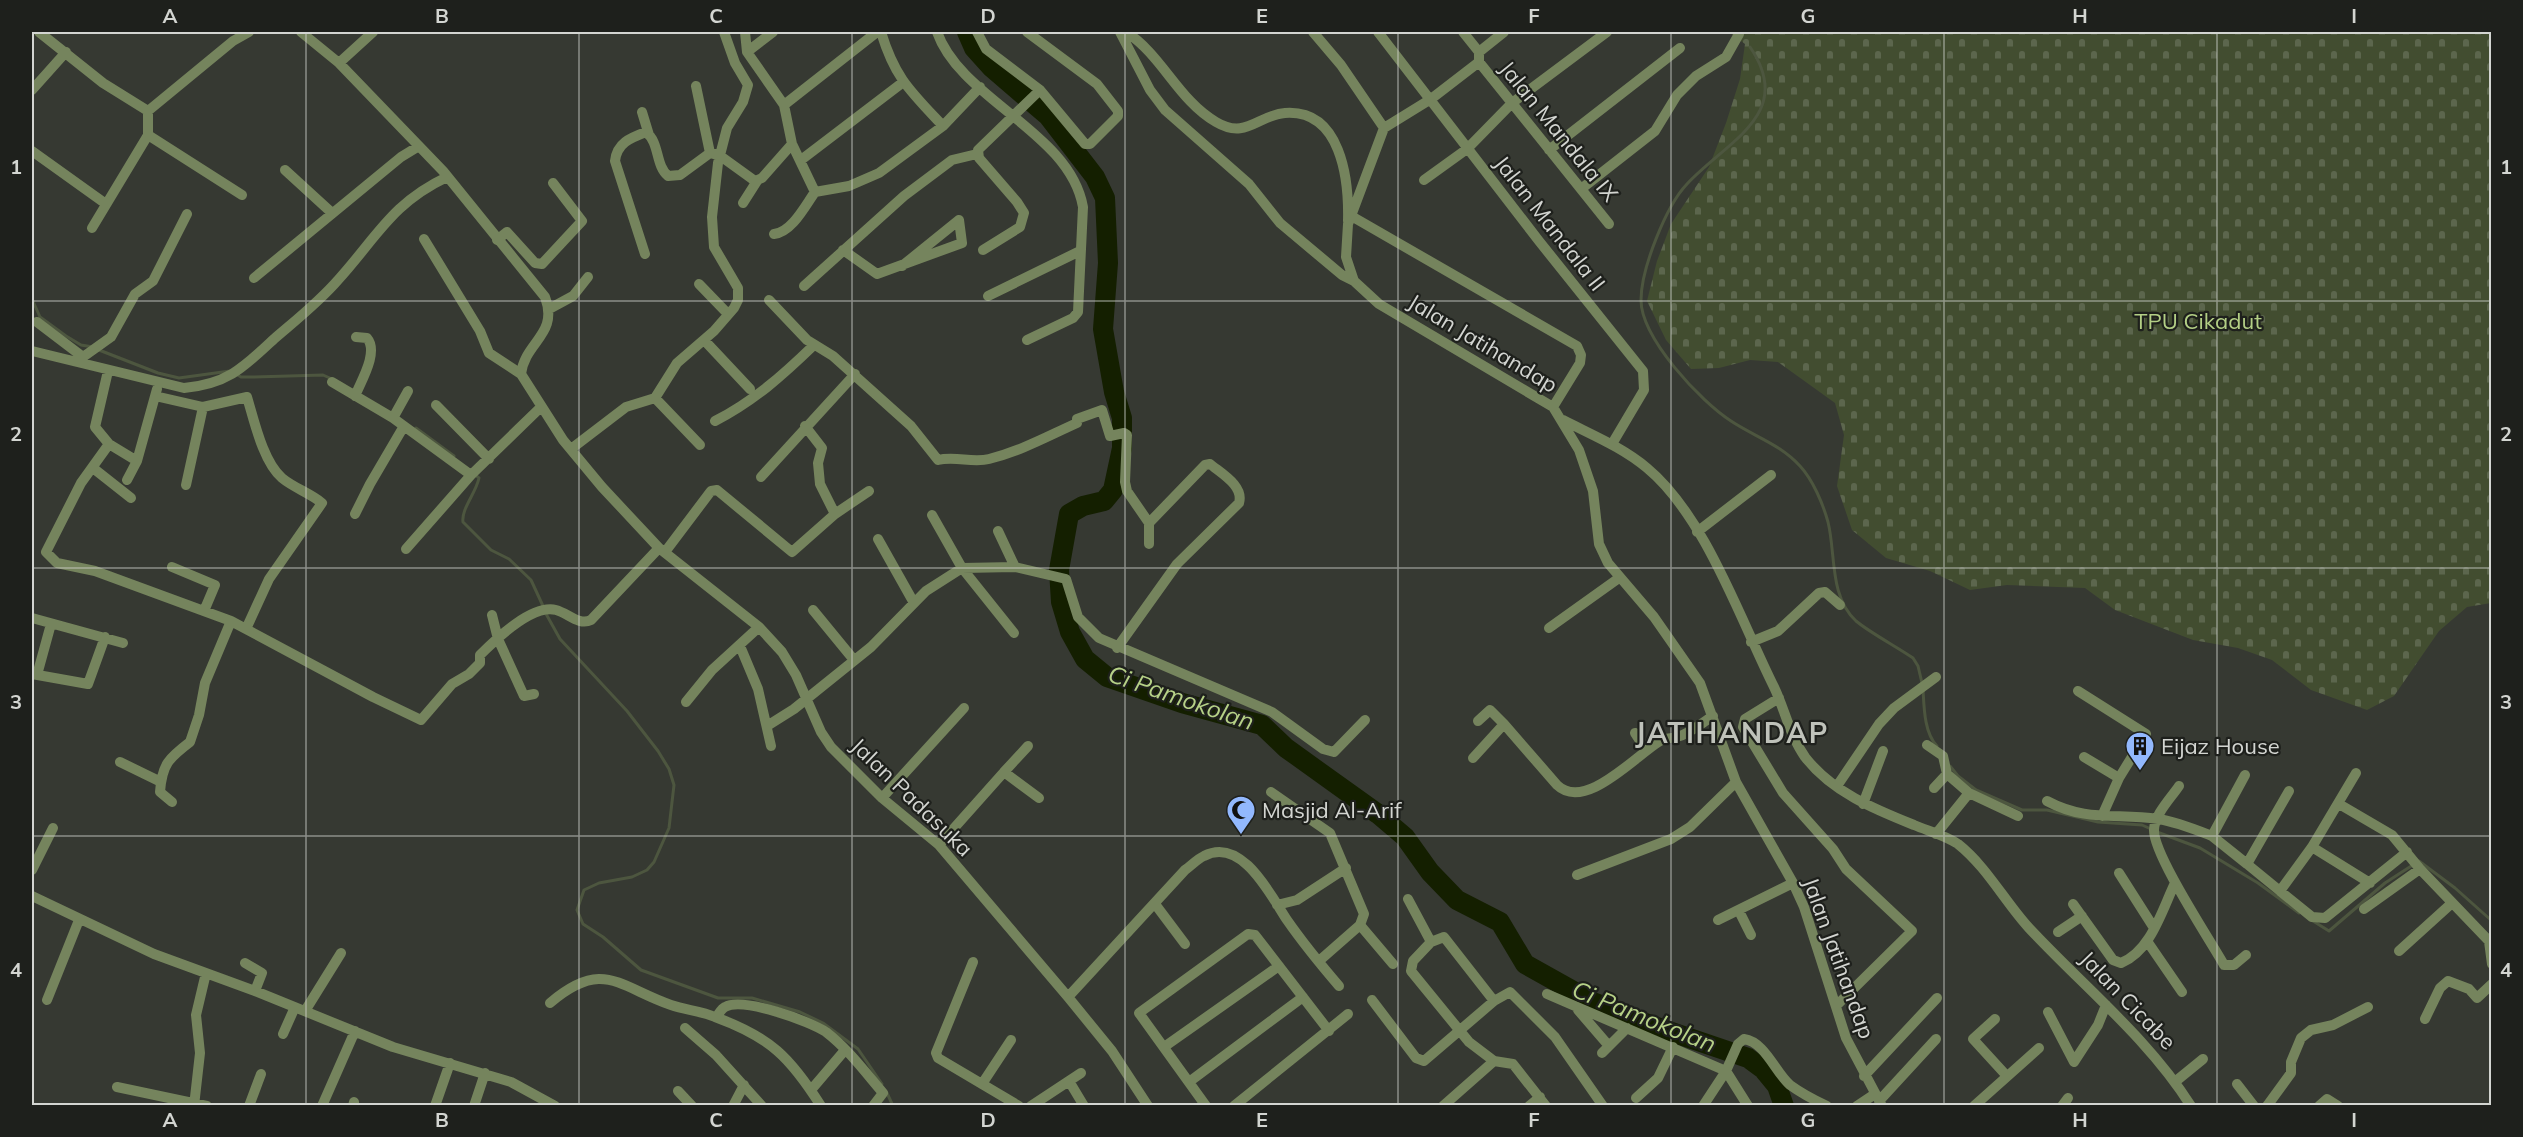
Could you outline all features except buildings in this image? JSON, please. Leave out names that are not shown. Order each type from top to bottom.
[{"type":"street","points":[[39,32],[103,83],[148,111]]},
{"type":"street","points":[[148,111],[233,41],[249,32]]},
{"type":"street","points":[[301,32],[339,63],[419,146],[540,291],[549,309],[549,321],[525,360],[521,374],[489,353],[480,331],[424,239]]},
{"type":"street","points":[[339,63],[373,32]]},
{"type":"street","points":[[645,254],[615,161],[616,152],[622,143],[646,132],[652,137],[663,172],[668,176],[680,175],[715,154],[743,102],[748,85],[735,63],[724,32]]},
{"type":"street","points":[[745,32],[747,52],[783,105],[792,144],[815,192]]},
{"type":"street","points":[[747,52],[773,32]]},
{"type":"street","points":[[783,105],[879,32],[902,84],[943,126]]},
{"type":"street","points":[[937,32],[951,57],[980,87],[1015,116],[1076,181],[1083,207],[1077,315],[1027,340]]},
{"type":"street","points":[[976,32],[986,49],[1037,92],[1085,144],[1090,144],[1118,116],[1119,111],[1097,84],[1031,33]]},
{"type":"street","name":"Jalan Jatihandap","points":[[1120,32],[1150,90],[1164,110],[1249,184],[1280,223],[1342,275],[1354,281],[1379,304],[1553,407],[1563,420],[1579,450],[1593,491],[1599,544],[1608,563],[1654,617],[1700,682],[1736,782],[1793,883],[1815,937],[1846,1038],[1864,1076],[1879,1100]]},
{"type":"street","points":[[1126,32],[1142,42],[1176,85],[1215,122],[1238,130],[1283,113],[1313,117],[1322,124],[1340,157],[1345,178],[1349,226],[1346,257],[1354,281]]},
{"type":"street","points":[[1312,32],[1341,65],[1384,128]]},
{"type":"street","name":"Jalan Mandala II","points":[[1378,32],[1467,149],[1643,371],[1644,390],[1612,444]]},
{"type":"street","name":"Jalan Mandala IX","points":[[1463,32],[1512,103],[1609,224]]},
{"type":"street","points":[[1349,226],[1384,128],[1431,99],[1504,32]]},
{"type":"street","points":[[1424,180],[1467,149],[1512,103],[1608,32]]},
{"type":"street","points":[[1581,189],[1655,131],[1677,95],[1696,76],[1726,57],[1738,34]]},
{"type":"street","points":[[1549,150],[1680,48]]},
{"type":"street","points":[[32,90],[66,52]]},
{"type":"street","points":[[801,160],[902,84]]},
{"type":"street","points":[[571,449],[626,407],[655,398],[677,363],[704,340],[738,300],[738,288],[714,247],[712,232],[715,154],[696,86]]},
{"type":"street","points":[[774,234],[790,226],[815,192],[865,182],[943,126],[980,87]]},
{"type":"street","points":[[977,154],[978,150],[1037,92]]},
{"type":"street","points":[[92,228],[148,135],[148,111]]},
{"type":"street","points":[[642,112],[649,135]]},
{"type":"street","points":[[148,135],[242,195]]},
{"type":"street","points":[[743,203],[757,181],[792,144]]},
{"type":"street","points":[[254,278],[332,213],[419,146]]},
{"type":"street","points":[[32,151],[106,204]]},
{"type":"street","points":[[715,154],[750,180],[757,181]]},
{"type":"street","points":[[804,286],[904,196],[952,160],[977,154]]},
{"type":"street","points":[[977,154],[1017,201],[1024,213],[1020,227],[983,250]]},
{"type":"street","points":[[285,170],[332,213]]},
{"type":"street","points":[[32,351],[83,361],[108,371],[158,383],[184,388],[206,386],[242,370],[333,286],[395,210],[427,186],[447,177]]},
{"type":"street","points":[[497,240],[507,232],[535,263],[542,264],[582,220],[553,183]]},
{"type":"street","points":[[83,361],[111,337],[135,294],[153,281],[187,214]]},
{"type":"street","points":[[843,250],[877,274],[902,266],[962,243],[959,220],[902,266]]},
{"type":"street","points":[[1349,226],[1576,346],[1581,355],[1580,363],[1553,407]]},
{"type":"street","points":[[988,296],[1080,250]]},
{"type":"street","points":[[549,309],[573,296],[588,277]]},
{"type":"street","points":[[699,284],[728,314]]},
{"type":"street","points":[[769,300],[814,345],[833,356],[855,374],[911,426],[938,460],[950,457],[987,459],[1016,451],[1077,423],[1077,419],[1102,410],[1110,436],[1127,435],[1125,482],[1127,491],[1149,523],[1149,544]]},
{"type":"street","points":[[37,322],[83,361]]},
{"type":"street","points":[[355,396],[371,346],[367,338],[356,337]]},
{"type":"street","points":[[704,340],[750,389]]},
{"type":"street","points":[[715,421],[736,410],[777,381],[814,345]]},
{"type":"street","points":[[108,371],[95,427],[109,444],[137,461]]},
{"type":"street","name":"Jalan Padasuka","points":[[521,374],[571,449],[662,550],[759,627],[782,652],[807,699],[821,732],[831,747],[882,798],[939,845],[1068,997],[1112,1052],[1148,1106]]},
{"type":"street","points":[[761,477],[805,426],[855,374]]},
{"type":"street","points":[[332,382],[393,418],[471,475]]},
{"type":"street","points":[[127,480],[137,461],[158,383]]},
{"type":"street","points":[[393,418],[408,391]]},
{"type":"street","points":[[155,396],[203,407],[247,397],[261,442],[274,469],[290,484],[322,503],[269,579],[246,629]]},
{"type":"street","points":[[655,398],[700,445]]},
{"type":"street","points":[[436,405],[489,459]]},
{"type":"street","points":[[186,484],[203,407]]},
{"type":"street","points":[[406,549],[471,475],[541,407]]},
{"type":"street","name":"Jalan Cicabe","points":[[1563,420],[1612,444],[1640,462],[1667,488],[1720,571],[1779,698],[1794,739],[1806,757],[1837,786],[1863,804],[1936,834],[1958,845],[1975,860],[2029,928],[2145,1045],[2176,1081],[2191,1106]]},
{"type":"street","points":[[355,514],[404,426]]},
{"type":"street","points":[[805,426],[822,448],[818,463],[820,484],[835,514]]},
{"type":"street","points":[[109,444],[81,483],[47,552],[57,563],[95,571],[231,621],[421,720],[452,684],[473,672],[480,663],[480,655],[538,610],[555,610],[585,622],[591,620],[662,550],[711,491],[717,490],[790,552],[794,552],[835,514],[869,491]]},
{"type":"street","points":[[1118,648],[1177,564],[1239,503],[1241,497],[1237,488],[1227,478],[1210,464],[1205,465],[1149,523]]},
{"type":"street","points":[[93,468],[131,498]]},
{"type":"street","points":[[1697,532],[1771,475]]},
{"type":"street","points":[[932,515],[962,568],[1014,633]]},
{"type":"street","points":[[998,531],[1015,567]]},
{"type":"street","points":[[878,539],[914,603]]},
{"type":"street","points":[[172,567],[215,585],[204,611]]},
{"type":"street","points":[[767,726],[807,699],[854,660],[939,581],[962,568],[1015,567],[1066,579],[1078,617],[1099,638],[1272,712],[1323,748],[1334,752],[1365,720]]},
{"type":"street","points":[[1550,628],[1619,578]]},
{"type":"street","points":[[1751,642],[1778,631],[1819,594],[1825,592],[1840,604]]},
{"type":"street","points":[[813,610],[854,660]]},
{"type":"street","points":[[492,615],[498,639],[524,696],[534,694]]},
{"type":"street","points":[[32,618],[123,643]]},
{"type":"street","points":[[172,802],[161,793],[161,782],[172,754],[190,742],[205,683],[231,621]]},
{"type":"street","points":[[51,624],[34,674],[88,684],[105,637]]},
{"type":"street","points":[[686,702],[711,670],[759,627]]},
{"type":"street","points":[[740,646],[758,689],[771,746]]},
{"type":"street","points":[[1837,786],[1879,724],[1894,708],[1936,677]]},
{"type":"street","points":[[2078,691],[2146,734],[2119,778],[2102,816]]},
{"type":"street","points":[[1779,698],[1745,718],[1743,727],[1783,793],[1863,888],[1912,931],[1837,1005]]},
{"type":"street","points":[[882,798],[964,708]]},
{"type":"street","points":[[1478,721],[1490,710],[1564,792],[1574,794],[1612,778],[1662,740],[1677,737],[1713,716]]},
{"type":"street","points":[[1473,758],[1504,724]]},
{"type":"street","points":[[1635,734],[1646,750]]},
{"type":"street","points":[[1927,745],[1943,756],[1947,774],[1969,793],[2018,816]]},
{"type":"street","points":[[939,845],[1028,746]]},
{"type":"street","points":[[1863,804],[1883,752]]},
{"type":"street","points":[[2084,757],[2119,778]]},
{"type":"street","points":[[120,762],[161,782]]},
{"type":"street","points":[[1004,772],[1039,798]]},
{"type":"street","points":[[2280,891],[2312,847],[2356,773]]},
{"type":"street","points":[[1934,788],[1947,774]]},
{"type":"street","points":[[2212,836],[2245,775]]},
{"type":"street","points":[[1576,875],[1671,839],[1690,827],[1736,782]]},
{"type":"street","points":[[2179,786],[2157,819],[2154,830],[2157,842],[2175,883],[2224,965],[2234,965],[2247,955]]},
{"type":"street","points":[[2247,864],[2289,791]]},
{"type":"street","points":[[1271,792],[1330,833],[1364,914],[1360,926],[1319,961]]},
{"type":"street","points":[[1936,834],[1969,793]]},
{"type":"street","points":[[2047,801],[2079,815],[2157,819],[2181,823],[2212,836],[2312,917],[2325,918],[2407,852]]},
{"type":"street","points":[[2339,804],[2392,835],[2420,869],[2489,941],[2492,964]]},
{"type":"street","points":[[32,870],[53,828]]},
{"type":"street","points":[[2312,847],[2370,883]]},
{"type":"street","points":[[1068,997],[1185,870],[1204,856],[1215,852],[1231,856],[1254,870],[1277,905],[1339,986]]},
{"type":"street","points":[[1277,905],[1297,900],[1346,868]]},
{"type":"street","points":[[2364,909],[2420,869]]},
{"type":"street","points":[[2119,873],[2154,928]]},
{"type":"street","points":[[1718,920],[1793,883]]},
{"type":"street","points":[[2073,904],[2113,960],[2121,963],[2127,961],[2147,941],[2175,883]]},
{"type":"street","points":[[32,896],[154,954],[255,991],[393,1047],[485,1073],[537,1094],[555,1106]]},
{"type":"street","points":[[1408,899],[1431,942]]},
{"type":"street","points":[[2399,951],[2452,903]]},
{"type":"street","points":[[1155,904],[1185,944]]},
{"type":"street","points":[[1739,911],[1751,935]]},
{"type":"street","points":[[2058,932],[2082,916]]},
{"type":"street","points":[[47,1000],[79,920]]},
{"type":"street","points":[[1360,926],[1393,964]]},
{"type":"street","points":[[1206,1106],[1140,1016],[1140,1010],[1248,934],[1255,935],[1329,1031]]},
{"type":"street","points":[[1494,1001],[1444,937],[1431,942],[1413,961],[1411,971],[1458,1031],[1494,1061],[1513,1064],[1543,1101],[1529,1106]]},
{"type":"street","points":[[2147,941],[2182,992]]},
{"type":"street","points":[[283,1034],[341,953]]},
{"type":"street","points":[[973,962],[936,1053],[939,1058],[1019,1106]]},
{"type":"street","points":[[245,963],[262,973],[255,991]]},
{"type":"street","points":[[1164,1047],[1279,966]]},
{"type":"street","points":[[194,1104],[200,1053],[197,1008],[206,973]]},
{"type":"street","points":[[550,1003],[564,992],[596,978],[620,982],[669,1005],[717,1017],[753,1033],[786,1055],[821,1106]]},
{"type":"street","points":[[2425,1019],[2440,988],[2448,981],[2469,989],[2477,998],[2492,984]]},
{"type":"street","points":[[1372,1000],[1420,1061],[1424,1061],[1503,993],[1510,992],[1555,1037],[1603,1106]]},
{"type":"street","points":[[1547,993],[1576,1008],[1673,1047],[1728,1065],[1748,1106]]},
{"type":"street","points":[[1189,1082],[1303,997]]},
{"type":"street","points":[[1864,1076],[1937,998]]},
{"type":"street","points":[[717,1017],[725,1007],[731,1005],[778,1011],[825,1032],[845,1050],[883,1093],[873,1106]]},
{"type":"street","points":[[2048,1012],[2074,1062],[2098,1025],[2106,1005]]},
{"type":"street","points":[[2267,1106],[2291,1073],[2291,1062],[2301,1038],[2312,1030],[2333,1025],[2368,1007]]},
{"type":"street","points":[[1576,1008],[1606,1050],[1627,1028]]},
{"type":"street","points":[[1234,1106],[1348,1014]]},
{"type":"street","points":[[1995,1019],[1973,1039],[2005,1074]]},
{"type":"street","points":[[685,1028],[716,1055],[762,1106]]},
{"type":"street","points":[[322,1106],[354,1031]]},
{"type":"street","points":[[1703,1106],[1738,1044],[1744,1039],[1750,1040],[1789,1083],[1827,1106]]},
{"type":"street","points":[[1857,1106],[1879,1100],[1936,1039]]},
{"type":"street","points":[[982,1084],[1011,1040]]},
{"type":"street","points":[[1636,1098],[1658,1078],[1673,1047]]},
{"type":"street","points":[[2036,1048],[1972,1106],[2005,1074],[2036,1048]]},
{"type":"street","points":[[811,1090],[845,1050]]},
{"type":"street","points":[[2176,1081],[2203,1059]]},
{"type":"street","points":[[1443,1106],[1494,1061]]},
{"type":"street","points":[[435,1106],[450,1063]]},
{"type":"street","points":[[474,1106],[485,1073]]},
{"type":"street","points":[[1031,1106],[1081,1073]]},
{"type":"street","points":[[249,1106],[261,1074]]},
{"type":"street","points":[[1069,1081],[1084,1106]]},
{"type":"street","points":[[2237,1084],[2254,1106]]},
{"type":"street","points":[[733,1106],[744,1085]]},
{"type":"street","points":[[117,1087],[207,1106]]},
{"type":"street","points":[[678,1091],[692,1106]]},
{"type":"street","points":[[2319,1106],[2327,1099],[2338,1106]]},
{"type":"green space","name":"TPU Cikadut","points":[[1729,32],[2491,32],[2491,603],[2467,607],[2439,631],[2394,696],[2367,710],[2311,690],[2272,660],[2238,648],[2193,640],[2115,610],[2085,588],[2007,585],[1970,590],[1930,571],[1886,558],[1852,530],[1837,486],[1844,435],[1835,403],[1778,362],[1750,360],[1719,368],[1691,369],[1666,340],[1647,301],[1657,261],[1671,224],[1709,167],[1740,79],[1745,44]]},
{"type":"waterway","name":"Ci Pamokolan","points":[[967,32],[974,48],[992,68],[1048,116],[1095,177],[1105,198],[1108,263],[1103,329],[1114,392],[1122,418],[1122,448],[1113,490],[1104,501],[1083,506],[1069,514],[1059,570],[1061,602],[1070,632],[1085,659],[1107,677],[1182,703],[1262,725],[1286,748],[1378,814],[1405,837],[1430,872],[1457,900],[1500,922],[1525,964],[1593,1002],[1648,1024],[1748,1058],[1763,1069],[1777,1086],[1784,1106]]},
{"type":"waterway","points":[[1750,47],[1762,70],[1765,91],[1761,108],[1751,124],[1737,139],[1687,184],[1671,207],[1656,239],[1645,272],[1641,300],[1644,315],[1662,350],[1675,368],[1704,399],[1731,421],[1776,446],[1805,472],[1826,515],[1837,587],[1847,611],[1856,621],[1913,658],[1918,666],[1922,683]]},
{"type":"waterway","points":[[32,299],[40,317],[81,345],[93,347]]},
{"type":"waterway","points":[[99,350],[158,373],[179,378],[230,371]]},
{"type":"waterway","points":[[236,374],[241,377],[323,375],[332,379]]},
{"type":"waterway","points":[[416,428],[454,456]]},
{"type":"waterway","points":[[474,474],[479,478],[464,512],[463,522],[491,550],[509,559],[531,580],[543,606]]},
{"type":"waterway","points":[[545,612],[560,639],[627,711],[658,751],[669,769],[674,785],[669,828],[654,862],[647,870],[632,877],[599,883],[584,890],[577,910],[583,924],[603,937],[641,970],[718,998],[752,998],[800,1012],[823,1023],[858,1049],[882,1084]]},
{"type":"waterway","points":[[1923,689],[1927,727],[1937,746]]},
{"type":"waterway","points":[[1950,766],[1958,776],[1976,790],[2022,810],[2047,810],[2098,822],[2142,825],[2151,829]]},
{"type":"waterway","points":[[2157,832],[2200,848],[2258,883],[2299,913]]},
{"type":"waterway","points":[[2313,921],[2329,931],[2385,883],[2419,861],[2455,888],[2492,921]]},
{"type":"waterway","points":[[887,1093],[893,1106]]},
{"type":"place","name":"Eijaz House","points":[[2140,772]]},
{"type":"place","name":"Masjid Al-Arif","points":[[1241,836]]},
{"type":"district","name":"JATIHANDAP","points":[[1732,733]]}]
